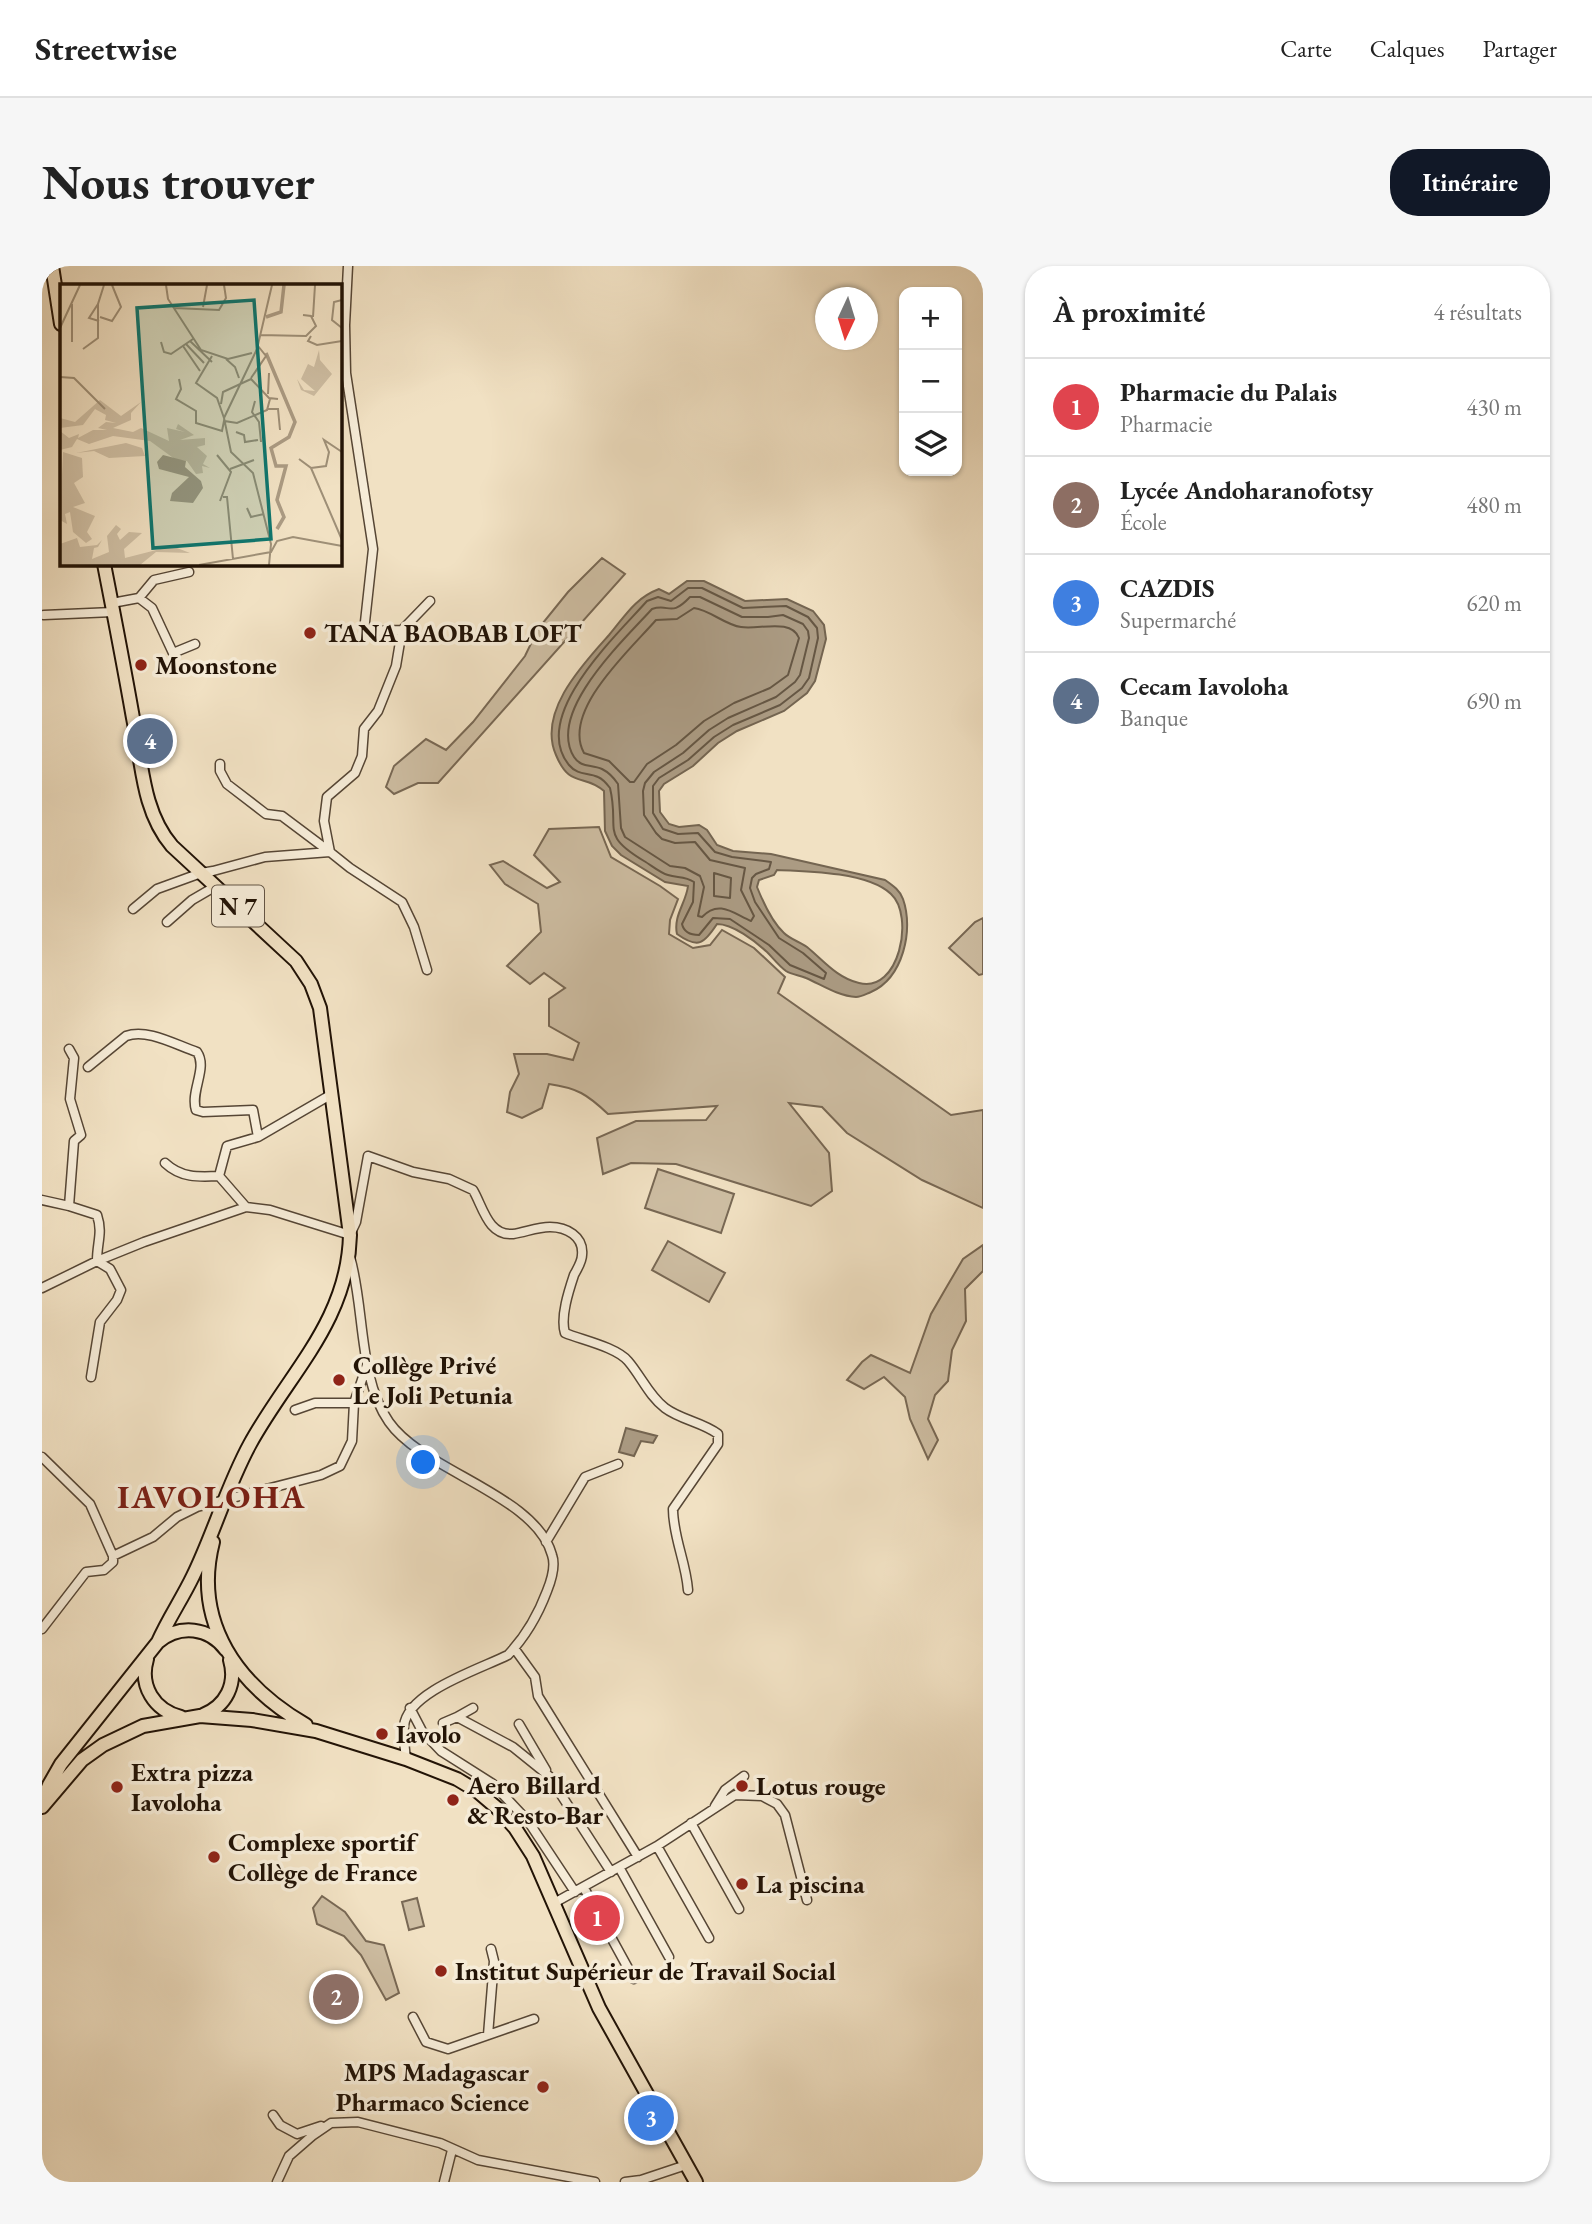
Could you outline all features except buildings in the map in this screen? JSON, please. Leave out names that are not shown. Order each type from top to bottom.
[{"type":"main road","points":[[52,266],[60,318]]},
{"type":"main road","name":"N 7","points":[[104,565],[149,804],[163,835],[286,951],[304,972],[320,1008],[332,1094],[349,1235],[349,1255],[340,1296],[323,1330],[249,1445],[223,1505]]},
{"type":"main road","points":[[185,1717],[164,1710],[149,1693],[145,1672],[155,1646],[192,1577],[223,1505]]},
{"type":"main road","points":[[200,1716],[218,1707],[230,1690],[233,1676],[228,1653],[212,1616],[208,1580],[210,1552],[223,1505]]},
{"type":"main road","points":[[42,1805],[61,1764],[155,1646],[176,1632],[190,1630],[211,1636],[262,1695],[316,1731]]},
{"type":"main road","points":[[42,1805],[82,1760],[103,1745],[143,1726],[200,1716],[252,1720],[316,1731],[406,1759],[457,1779],[497,1808],[515,1828],[533,1856],[598,2008],[696,2182]]},
{"type":"street","points":[[348,266],[346,373],[373,549],[364,631],[402,630]]},
{"type":"street","points":[[44,615],[113,607],[139,598],[154,580],[188,572]]},
{"type":"street","points":[[139,598],[152,608],[173,653],[195,644]]},
{"type":"street","points":[[330,852],[324,821],[327,797],[355,773],[362,756],[364,729],[378,711],[396,666],[402,630],[430,601]]},
{"type":"street","points":[[220,764],[220,771],[227,784],[266,814],[282,816],[350,868],[402,902],[414,927],[427,970]]},
{"type":"street","points":[[133,909],[157,890],[201,873],[265,857],[330,852]]},
{"type":"street","points":[[167,922],[192,900],[216,886]]},
{"type":"street","points":[[88,1067],[133,1033],[197,1052],[201,1065],[194,1090],[196,1110],[253,1111],[258,1137]]},
{"type":"street","points":[[69,1049],[74,1058],[70,1098],[82,1135],[74,1141],[69,1206]]},
{"type":"street","points":[[219,1176],[227,1146],[258,1137],[332,1094]]},
{"type":"street","points":[[42,1288],[144,1242],[246,1207],[270,1210],[349,1235],[356,1222],[368,1156],[413,1172],[449,1180],[473,1190],[492,1227],[502,1233],[513,1234],[539,1227],[567,1229],[581,1246],[582,1256],[574,1276],[562,1325],[565,1333],[587,1340],[626,1359],[663,1407],[678,1416],[709,1427],[718,1434],[718,1444],[673,1509],[676,1538],[687,1572],[688,1590]]},
{"type":"street","points":[[165,1163],[175,1172],[187,1176],[219,1176],[246,1207]]},
{"type":"street","points":[[42,1200],[97,1215],[102,1229],[97,1244],[97,1261]]},
{"type":"street","points":[[349,1255],[357,1283],[372,1384],[389,1423],[409,1442],[442,1465],[489,1491],[520,1513],[538,1530],[553,1556],[553,1570],[548,1588],[528,1630],[508,1655],[432,1690],[410,1708],[404,1725],[406,1759]]},
{"type":"street","points":[[91,1377],[100,1322],[117,1300],[121,1290],[110,1269],[97,1261]]},
{"type":"street","points":[[113,1556],[153,1537],[177,1517],[197,1507],[223,1505],[321,1475],[341,1466],[352,1441],[354,1403],[368,1363]]},
{"type":"street","points":[[295,1410],[315,1403],[354,1403]]},
{"type":"street","points":[[42,1457],[90,1504],[113,1556],[113,1562],[104,1570],[86,1572],[42,1629]]},
{"type":"street","points":[[546,1542],[585,1477],[618,1464]]},
{"type":"street","points":[[514,1648],[535,1677],[538,1696],[638,1857]]},
{"type":"street","points":[[410,1708],[422,1731],[441,1751],[493,1784],[528,1821],[579,1890],[634,1979]]},
{"type":"street","points":[[443,1723],[473,1708]]},
{"type":"street","points":[[457,1717],[513,1747],[550,1776]]},
{"type":"street","points":[[519,1724],[550,1776],[615,1869],[670,1957]]},
{"type":"street","points":[[713,1809],[725,1790],[744,1776]]},
{"type":"street","points":[[554,1903],[657,1846],[735,1794],[762,1796],[777,1804],[785,1815],[807,1900]]},
{"type":"street","points":[[691,1823],[738,1909]]},
{"type":"street","points":[[657,1846],[709,1938]]},
{"type":"street","points":[[488,2035],[494,1961],[491,1948]]},
{"type":"street","points":[[413,2017],[426,2042],[448,2049],[534,2019]]},
{"type":"street","points":[[273,2115],[280,2125],[297,2134],[331,2123],[358,2122],[440,2143],[478,2160],[595,2182]]},
{"type":"street","points":[[277,2182],[289,2156],[331,2123]]},
{"type":"street","points":[[444,2182],[452,2150]]},
{"type":"street","points":[[625,2182],[641,2180],[685,2165]]},
{"type":"shaded area","points":[[602,558],[625,574],[438,783],[418,783],[394,794],[386,787],[394,766],[426,739],[446,750],[473,722],[525,656],[538,629],[568,592]]},
{"type":"shaded area","points":[[599,827],[611,857],[678,899],[670,920],[669,934],[693,948],[710,945],[722,930],[754,948],[785,977],[778,993],[951,1115],[983,1110],[983,1208],[922,1180],[847,1133],[822,1107],[789,1103],[829,1153],[832,1191],[811,1206],[676,1164],[631,1163],[603,1174],[597,1138],[636,1121],[706,1120],[717,1106],[608,1114],[581,1093],[549,1084],[542,1108],[522,1118],[507,1112],[510,1092],[519,1074],[514,1054],[547,1054],[573,1060],[579,1043],[549,1026],[549,999],[565,988],[544,973],[530,984],[507,966],[541,932],[538,904],[505,884],[490,865],[503,861],[547,888],[560,882],[534,855],[549,829]]},
{"type":"shaded area","points":[[983,918],[983,974],[979,975],[949,948],[975,922]]},
{"type":"shaded area","points":[[658,1169],[734,1194],[721,1233],[645,1208]]},
{"type":"shaded area","points":[[668,1241],[725,1273],[709,1302],[652,1270]]},
{"type":"shaded area","points":[[983,1245],[983,1271],[965,1289],[966,1321],[952,1350],[948,1381],[935,1395],[928,1419],[938,1440],[928,1459],[910,1419],[905,1397],[884,1377],[864,1389],[847,1380],[871,1355],[910,1373],[931,1314],[963,1259]]},
{"type":"shaded area","points":[[322,1896],[345,1912],[366,1941],[384,1945],[399,1993],[386,2000],[361,1955],[344,1936],[317,1924],[313,1908]]},
{"type":"shaded area","points":[[417,1898],[424,1926],[409,1930],[402,1902]]},
{"type":"water","points":[[687,581],[704,581],[745,601],[787,599],[813,611],[824,625],[826,639],[815,681],[807,693],[784,711],[737,731],[718,743],[693,766],[664,784],[659,791],[660,812],[669,824],[679,827],[699,825],[707,830],[717,845],[733,851],[771,854],[885,880],[898,890],[906,911],[903,952],[891,976],[871,992],[858,997],[849,996],[788,972],[750,938],[723,925],[717,924],[704,940],[695,943],[677,934],[678,915],[688,886],[665,882],[621,855],[612,846],[605,831],[604,791],[572,777],[561,766],[552,739],[553,722],[558,706],[576,674],[637,602],[659,589],[669,594]],"holes":[[[777,870],[853,877],[868,881],[891,894],[902,919],[902,935],[899,951],[884,977],[873,983],[851,981],[837,973],[807,947],[789,937],[768,912],[757,887],[759,880],[774,875]]]},
{"type":"water","points":[[626,1428],[657,1436],[653,1443],[641,1441],[634,1456],[619,1452]]},
{"type":"place","name":"TANA BAOBAB LOFT","points":[[310,633]]},
{"type":"place","name":"Moonstone","points":[[141,665]]},
{"type":"place","name":"Cecam Iavoloha","points":[[150,741]]},
{"type":"place","name":"Collège Privé Le Joli Petunia","points":[[339,1380]]},
{"type":"place","name":"Iavolo","points":[[382,1734]]},
{"type":"place","name":"Lotus rouge","points":[[742,1786]]},
{"type":"place","name":"Extra pizza Iavoloha","points":[[117,1787]]},
{"type":"place","name":"Aero Billard & Resto-Bar","points":[[453,1800]]},
{"type":"place","name":"Complexe sportif Collège de France","points":[[214,1857]]},
{"type":"place","name":"La piscina","points":[[742,1884]]},
{"type":"place","name":"Pharmacie du Palais","points":[[597,1918]]},
{"type":"place","name":"Institut Supérieur de Travail Social","points":[[441,1971]]},
{"type":"place","name":"Lycée Andoharanofotsy","points":[[336,1997]]},
{"type":"place","name":"MPS Madagascar Pharmaco Science","points":[[543,2087]]},
{"type":"place","name":"CAZDIS","points":[[651,2118]]},
{"type":"district","name":"IAVOLOHA","points":[[212,1496]]}]
